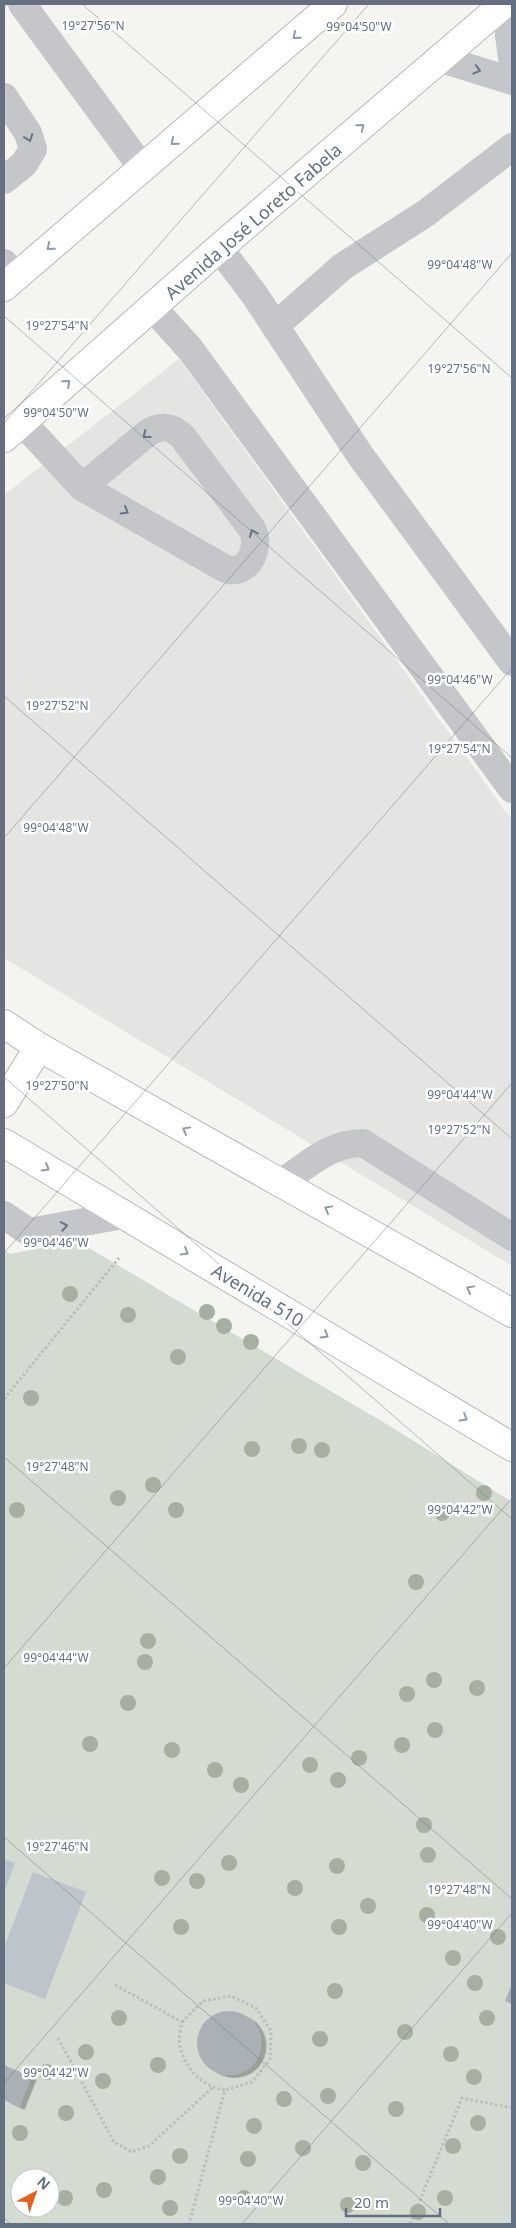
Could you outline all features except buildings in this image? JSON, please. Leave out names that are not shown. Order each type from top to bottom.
[{"type":"main road","points":[[7,276],[143,168],[333,4]]},
{"type":"main road","name":"Avenida José Loreto Fabela","points":[[13,430],[219,248],[504,4]]},
{"type":"main road","points":[[4,1024],[40,1047],[512,1313]]},
{"type":"main road","points":[[4,1103],[40,1047]]},
{"type":"main road","name":"Avenida 510","points":[[4,1143],[512,1447]]},
{"type":"street","points":[[22,4],[143,168]]},
{"type":"street","points":[[504,4],[512,58]]},
{"type":"street","points":[[441,59],[512,81]]},
{"type":"street","points":[[4,97],[28,133],[32,150],[24,164],[4,180]]},
{"type":"street","points":[[276,326],[342,267],[426,213],[512,147]]},
{"type":"street","points":[[219,248],[276,326],[360,455],[512,662]]},
{"type":"street","points":[[153,308],[190,349],[512,789]]},
{"type":"street","points":[[13,430],[82,486],[229,571],[234,571],[244,566],[255,551],[256,535],[182,436],[175,430],[167,427],[157,428],[149,432],[82,486]]},
{"type":"street","points":[[281,1182],[332,1148],[348,1143],[363,1144],[512,1237]]},
{"type":"street","points":[[4,1215],[29,1232],[123,1214]]},
{"type":"path","points":[[4,1399],[119,1258]]},
{"type":"path","points":[[115,1985],[182,2022]]},
{"type":"path","points":[[231,1996],[256,2008],[271,2031],[270,2060],[252,2082],[225,2090],[212,2088],[190,2070],[179,2044],[182,2022],[203,2001],[231,1996]]},
{"type":"path","points":[[58,2038],[114,2142],[132,2152],[149,2146],[212,2088]]},
{"type":"path","points":[[189,2224],[225,2090]]},
{"type":"path","points":[[410,2224],[462,2098],[512,2108]]},
{"type":"shaded area","points":[[179,359],[512,820],[512,1266],[4,958],[4,495]]},
{"type":"shaded area","points":[[77,1241],[388,1425],[512,1502],[512,2224],[4,2224],[4,1250],[10,1254]]},
{"type":"shaded area","points":[[4,1859],[15,1863],[4,1892]]},
{"type":"shaded area","points":[[33,1872],[86,1892],[45,1999],[4,1983],[4,1947]]}]
